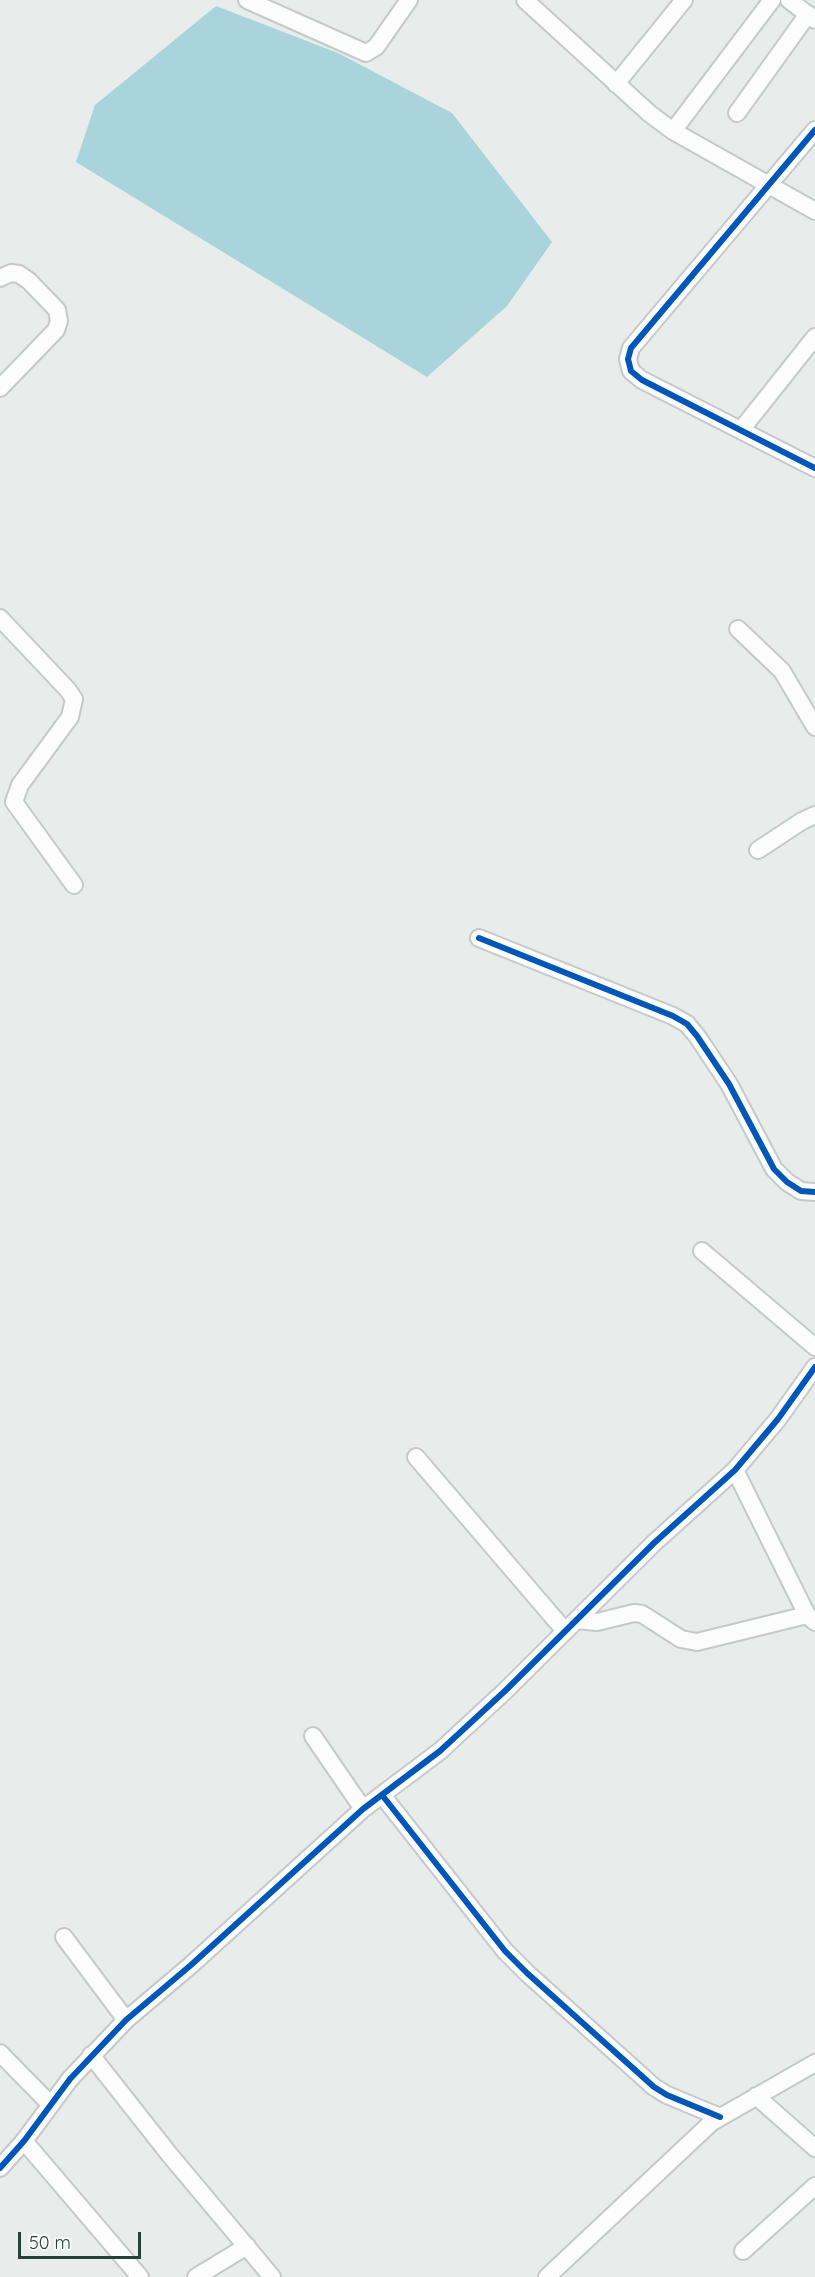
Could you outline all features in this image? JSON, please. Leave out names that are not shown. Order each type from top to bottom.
[{"type":"street","points":[[247,0],[366,53],[376,47],[409,0]]},
{"type":"street","points":[[525,0],[616,84],[673,131],[815,211]]},
{"type":"street","points":[[616,84],[684,0]]},
{"type":"street","points":[[673,131],[772,0]]},
{"type":"street","points":[[737,113],[811,17],[789,0]]},
{"type":"street","points":[[815,130],[631,348],[628,358],[631,371],[642,380],[815,468]]},
{"type":"street","points":[[0,278],[11,273],[19,274],[29,281],[57,310],[59,321],[56,330],[0,388]]},
{"type":"street","points":[[741,430],[815,337]]},
{"type":"street","points":[[0,618],[74,699],[70,717],[20,785],[14,802],[74,885]]},
{"type":"street","points":[[738,629],[787,677],[815,727]]},
{"type":"street","points":[[758,850],[802,820],[815,815]]},
{"type":"street","points":[[479,938],[673,1016],[687,1024],[729,1084],[774,1169],[787,1182],[801,1191],[815,1192]]},
{"type":"street","points":[[702,1251],[815,1347]]},
{"type":"street","points":[[0,2168],[91,2055],[126,2020],[191,1965],[363,1809],[440,1750],[513,1683],[654,1544],[735,1470],[778,1419],[815,1367]]},
{"type":"street","points":[[416,1457],[571,1626]]},
{"type":"street","points":[[571,1626],[634,1613],[642,1614],[681,1639],[697,1642],[811,1619],[735,1470]]},
{"type":"street","points":[[313,1736],[363,1809]]},
{"type":"street","points":[[382,1795],[505,1951],[527,1973],[654,2087],[667,2095],[720,2117]]},
{"type":"street","points":[[64,1937],[126,2020]]},
{"type":"street","points":[[0,2053],[51,2105]]},
{"type":"street","points":[[91,2055],[169,2154],[272,2277]]},
{"type":"street","points":[[547,2277],[697,2134],[720,2117],[815,2063]]},
{"type":"street","points":[[756,2096],[815,2148]]},
{"type":"street","points":[[24,2141],[140,2277]]},
{"type":"street","points":[[743,2251],[815,2186]]},
{"type":"street","points":[[196,2277],[248,2246]]},
{"type":"water","points":[[216,6],[338,53],[452,113],[552,242],[507,306],[427,377],[76,162],[95,105]]},
{"type":"cycle path","points":[[815,130],[631,348],[628,359],[631,371],[642,380],[815,468]]},
{"type":"cycle path","points":[[479,938],[673,1016],[687,1024],[729,1084],[774,1169],[787,1182],[801,1191],[815,1192]]},
{"type":"cycle path","points":[[0,2168],[24,2141],[70,2079],[126,2020],[191,1965],[363,1809],[440,1751],[506,1690],[654,1543],[735,1470],[778,1419],[815,1367]]},
{"type":"cycle path","points":[[382,1795],[505,1951],[527,1973],[654,2087],[667,2095],[720,2117]]}]
